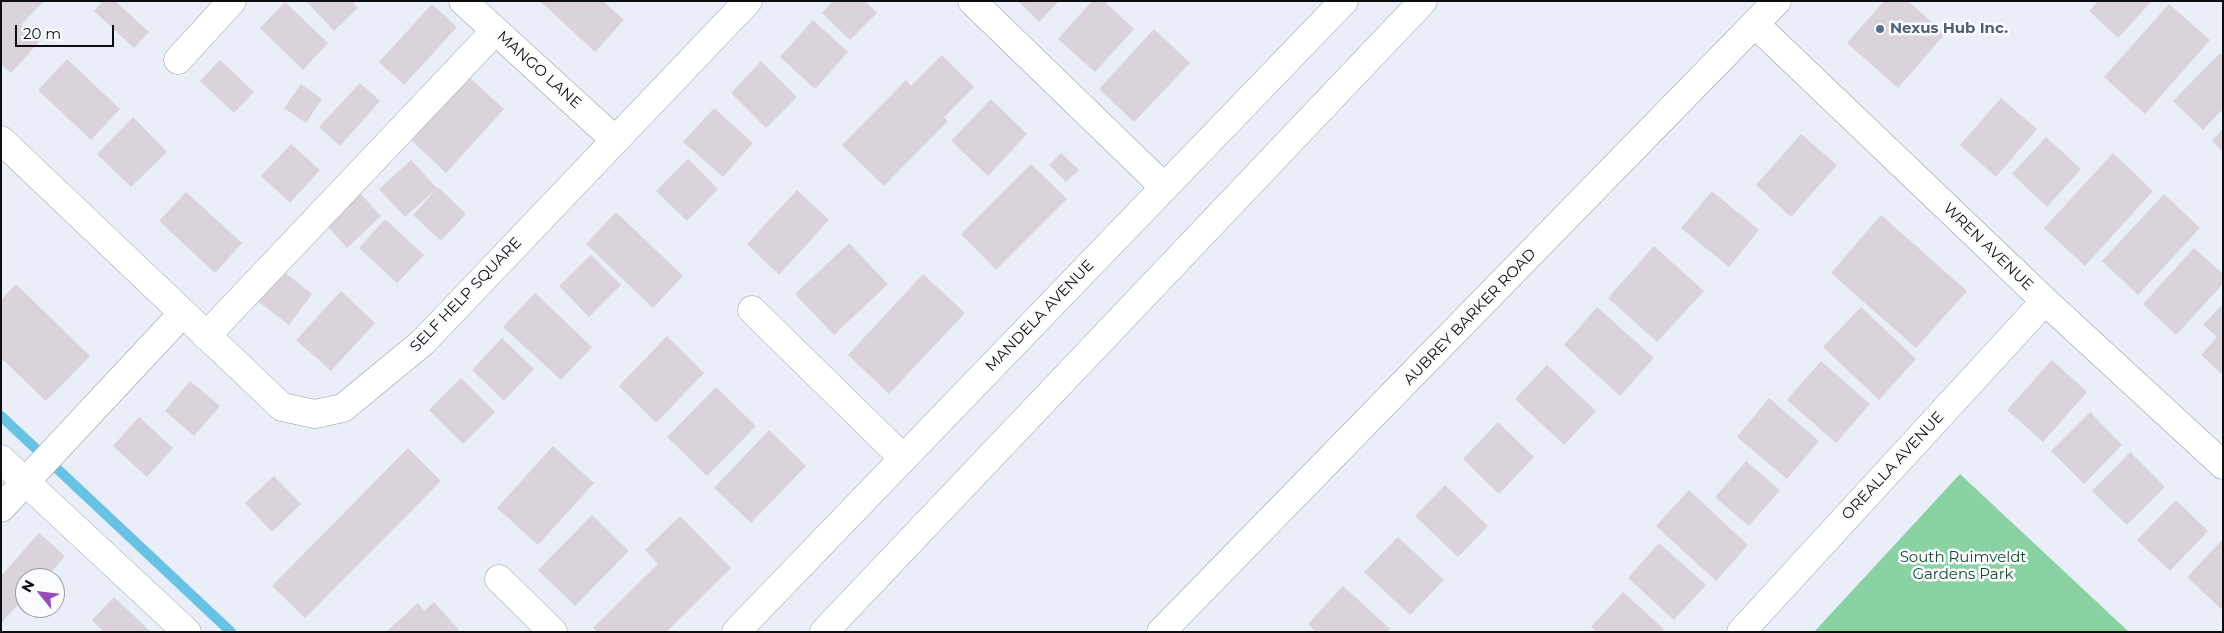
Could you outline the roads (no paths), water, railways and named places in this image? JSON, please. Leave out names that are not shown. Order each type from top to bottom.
[{"type":"street","points":[[178,60],[232,1]]},
{"type":"street","name":"MANGO LANE","points":[[463,1],[615,140]]},
{"type":"street","name":"SELF HELP SQUARE","points":[[1,140],[282,407],[315,414],[343,408],[423,342],[748,1]]},
{"type":"street","points":[[972,1],[1164,187]]},
{"type":"street","name":"MANDELA AVENUE","points":[[736,632],[1344,1]]},
{"type":"street","points":[[824,632],[1423,1]]},
{"type":"street","name":"AUBREY BARKER ROAD","points":[[1161,632],[1756,25],[1777,1]]},
{"type":"street","name":"WREN AVENUE","points":[[1756,25],[2045,301],[2223,465]]},
{"type":"street","points":[[206,336],[495,31]]},
{"type":"street","name":"OREALLA AVENUE","points":[[1741,632],[2045,301]]},
{"type":"street","points":[[752,310],[903,458]]},
{"type":"street","points":[[1,508],[182,314]]},
{"type":"street","points":[[1,459],[187,632]]},
{"type":"street","points":[[499,579],[553,632]]},
{"type":"waterway","points":[[1,416],[231,632]]},
{"type":"place","name":"Nexus Hub Inc.","points":[[1880,29]]},
{"type":"park label","name":"South Ruimveldt Gardens Park","points":[[1963,566]]}]
